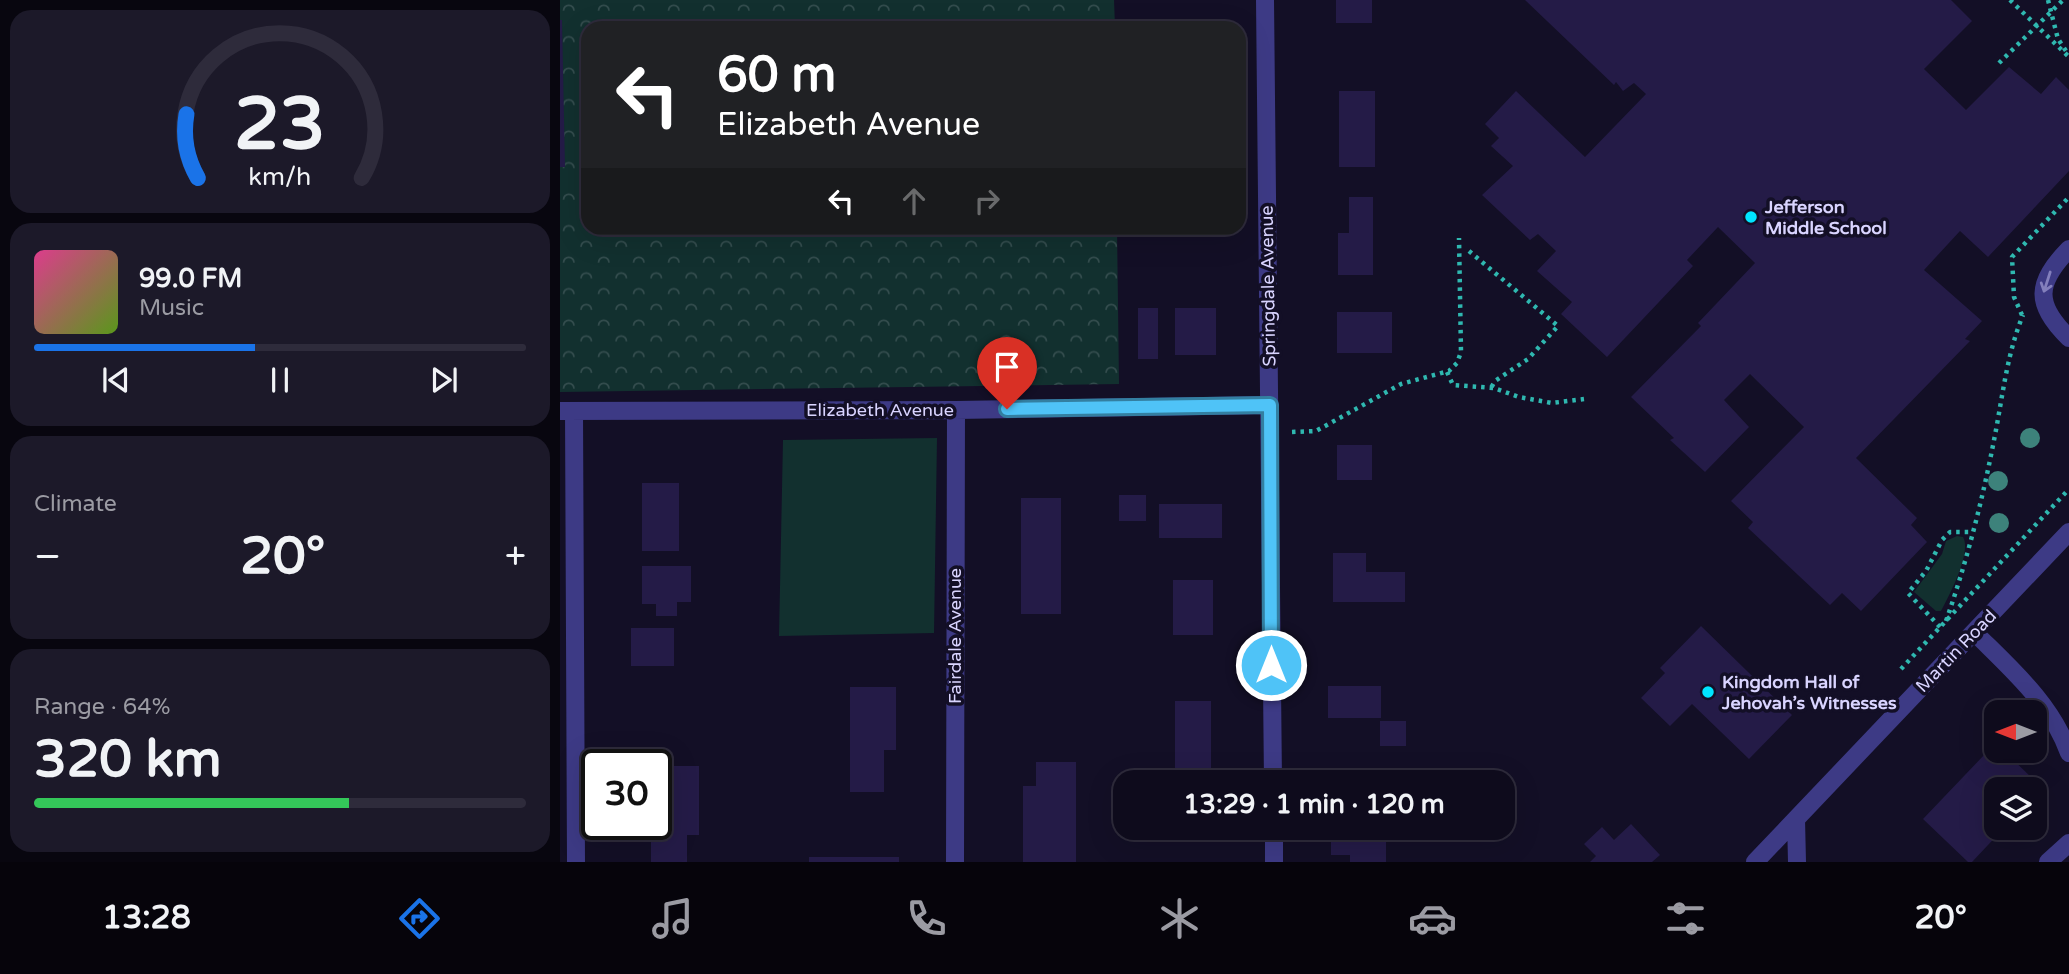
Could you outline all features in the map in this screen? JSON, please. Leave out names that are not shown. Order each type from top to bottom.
[{"type":"street","name":"Springdale Avenue","points":[[1265,0],[1273,770]]},
{"type":"street","points":[[2069,249],[2046,278],[2043,292],[2051,321],[2069,338]]},
{"type":"street","name":"Elizabeth Avenue","points":[[567,411],[956,410],[1270,405]]},
{"type":"street","name":"Fairdale Avenue","points":[[955,862],[956,410]]},
{"type":"street","points":[[567,411],[576,862]]},
{"type":"street","name":"Martin Road","points":[[1755,862],[2069,532]]},
{"type":"street","points":[[1974,632],[2038,697],[2062,734],[2069,752]]},
{"type":"street","points":[[1796,819],[1797,862]]},
{"type":"street","points":[[1274,840],[1275,862]]},
{"type":"street","points":[[2048,862],[2069,843]]},
{"type":"path","points":[[2010,0],[2069,57]]},
{"type":"path","points":[[2048,0],[2058,39],[2069,57]]},
{"type":"path","points":[[1999,63],[2063,0]]},
{"type":"path","points":[[1270,432],[1316,431],[1401,384],[1447,372],[1457,363],[1461,352],[1459,238]]},
{"type":"path","points":[[1469,251],[1558,326],[1528,359],[1495,381],[1491,388]]},
{"type":"path","points":[[1946,621],[1962,576],[1995,438],[2011,342],[2022,315]]},
{"type":"path","points":[[1447,372],[1453,385],[1491,388],[1552,403],[1584,399]]},
{"type":"path","points":[[1901,669],[2069,489]]},
{"type":"path","points":[[1940,627],[1908,593],[1926,571],[1942,540],[1950,532],[1972,532]]},
{"type":"green space","points":[[560,0],[1114,0],[1115,21],[581,21],[581,235],[1117,235],[1119,384],[560,392]]},
{"type":"green space","points":[[937,438],[934,633],[779,636],[783,440]]},
{"type":"green space","points":[[1957,536],[1963,537],[1965,544],[1962,563],[1941,611],[1936,611],[1914,592],[1942,554],[1946,541]]},
{"type":"building","points":[[1336,0],[1372,0],[1372,23],[1336,23]]},
{"type":"building","points":[[1525,0],[1951,0],[1972,21],[1924,69],[1966,110],[2009,67],[2041,94],[2056,77],[2069,90],[2069,171],[1988,257],[1960,231],[1924,270],[1982,321],[1965,339],[1970,341],[1856,458],[1917,518],[1911,525],[1927,542],[1861,611],[1842,593],[1830,605],[1748,528],[1753,522],[1731,501],[1804,427],[1750,374],[1724,400],[1749,427],[1705,472],[1670,440],[1674,438],[1631,397],[1701,326],[1698,323],[1755,263],[1718,227],[1687,260],[1693,266],[1607,357],[1561,314],[1572,302],[1537,271],[1556,251],[1538,234],[1530,240],[1482,195],[1513,166],[1491,146],[1499,138],[1485,124],[1516,91],[1585,157],[1646,94],[1634,83],[1623,91],[1616,82],[1614,85]]},
{"type":"building","points":[[562,20],[565,167],[560,167]]},
{"type":"building","points":[[1339,91],[1375,91],[1375,167],[1339,167]]},
{"type":"building","points":[[1349,197],[1373,197],[1373,275],[1338,275],[1338,233],[1349,233]]},
{"type":"building","points":[[1138,308],[1158,308],[1158,359],[1138,359]]},
{"type":"building","points":[[1175,308],[1216,308],[1216,355],[1175,355]]},
{"type":"building","points":[[1337,312],[1392,312],[1392,353],[1337,353]]},
{"type":"building","points":[[1337,445],[1372,445],[1372,480],[1337,480]]},
{"type":"building","points":[[642,483],[679,483],[679,551],[642,551]]},
{"type":"building","points":[[1119,495],[1146,495],[1146,521],[1119,521]]},
{"type":"building","points":[[1021,498],[1061,498],[1061,614],[1021,614]]},
{"type":"building","points":[[1159,504],[1222,504],[1222,538],[1159,538]]},
{"type":"building","points":[[1333,553],[1366,553],[1366,572],[1405,572],[1405,602],[1333,602]]},
{"type":"building","points":[[642,566],[691,566],[691,602],[677,602],[677,616],[656,616],[656,604],[642,604]]},
{"type":"building","points":[[1173,580],[1213,580],[1213,635],[1173,635]]},
{"type":"building","name":"Kingdom Hall of Jehovah’s Witnesses","points":[[1701,626],[1792,715],[1749,759],[1692,704],[1670,726],[1641,698],[1665,673],[1660,668]]},
{"type":"building","points":[[631,628],[674,628],[674,666],[631,666]]},
{"type":"building","points":[[1328,686],[1381,686],[1381,718],[1328,718]]},
{"type":"building","points":[[850,687],[896,687],[896,750],[884,750],[884,792],[850,792]]},
{"type":"building","points":[[1175,701],[1211,701],[1211,770],[1175,770]]},
{"type":"building","points":[[1380,721],[1406,721],[1406,746],[1380,746]]},
{"type":"building","points":[[1984,755],[1984,763],[2016,763],[2031,777],[1984,777],[1984,840],[1993,840],[1972,862],[1968,862],[1923,819]]},
{"type":"building","points":[[1036,762],[1076,762],[1076,862],[1023,862],[1023,786],[1036,786]]},
{"type":"building","points":[[672,766],[699,766],[699,835],[687,835],[687,862],[651,862],[651,840],[672,840]]},
{"type":"building","points":[[1631,824],[1660,855],[1652,862],[1590,862],[1596,856],[1584,844],[1602,827],[1614,840]]},
{"type":"building","points":[[1331,840],[1386,840],[1386,862],[1350,862],[1350,855],[1331,855]]},
{"type":"building","points":[[809,857],[899,857],[899,862],[809,862]]},
{"type":"place","name":"Jefferson Middle School","points":[[1751,217]]},
{"type":"place","name":"Kingdom Hall of Jehovah’s Witnesses","points":[[1708,692]]},
{"type":"route","points":[[1007,409],[1270,405],[1271,665]]}]
